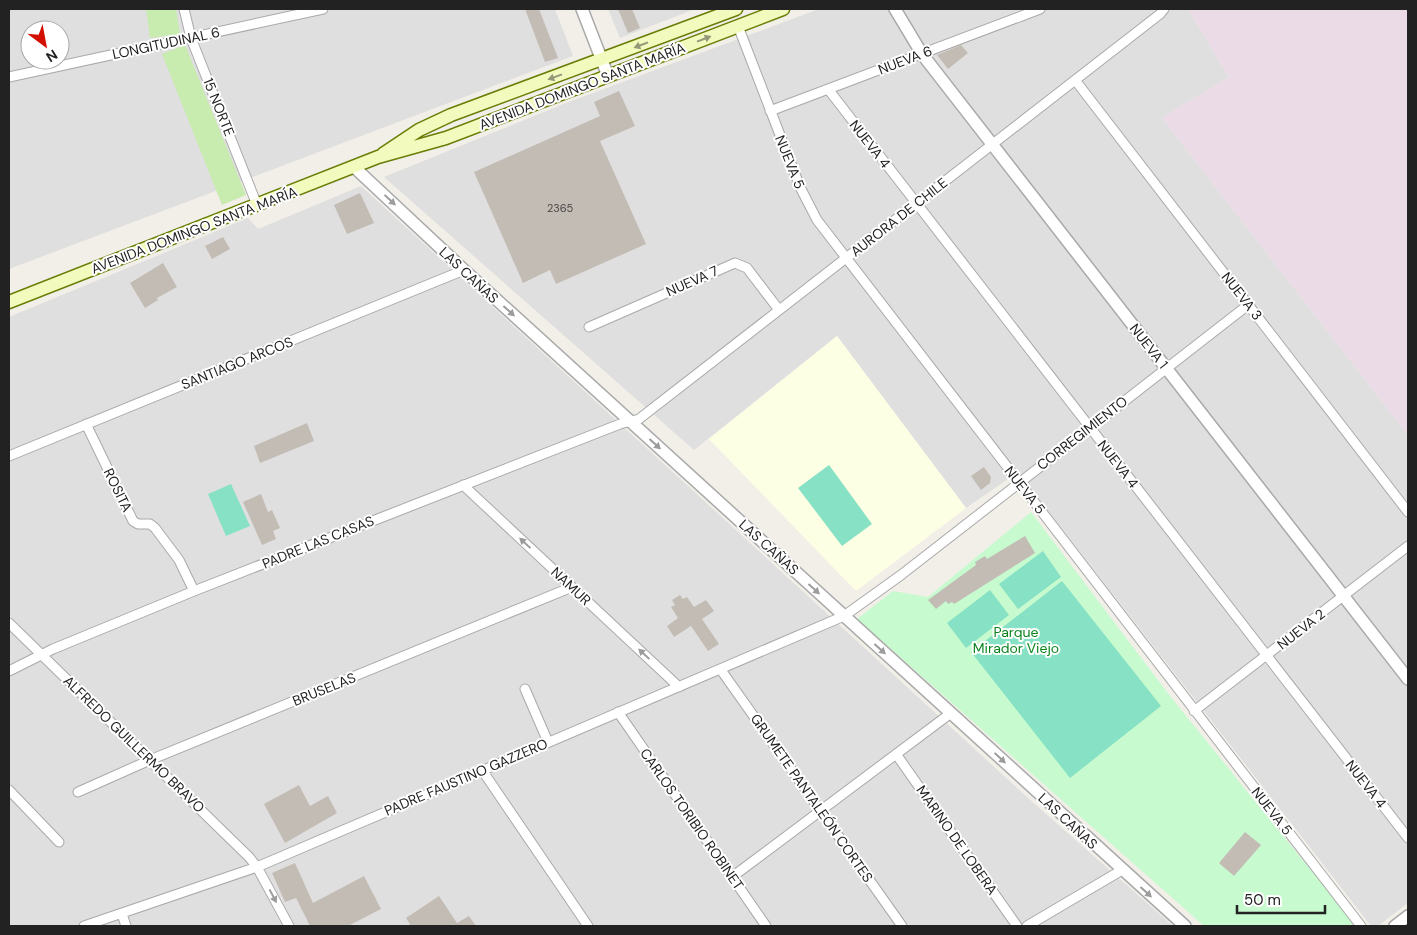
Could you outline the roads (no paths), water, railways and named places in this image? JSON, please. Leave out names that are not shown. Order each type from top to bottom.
[{"type":"main road","name":"AVENIDA DOMINGO SANTA MARÍA","points":[[378,157],[403,139],[441,120],[736,9]]},
{"type":"main road","name":"AVENIDA DOMINGO SANTA MARÍA","points":[[9,302],[378,157],[425,146],[783,9]]},
{"type":"street","name":"15 NORTE","points":[[184,9],[191,38],[257,205]]},
{"type":"street","name":"LONGITUDINAL 6","points":[[9,77],[323,9]]},
{"type":"street","points":[[582,9],[608,76]]},
{"type":"street","name":"NUEVA 1","points":[[895,9],[922,54],[1408,679]]},
{"type":"street","name":"NUEVA 6","points":[[770,111],[1040,9]]},
{"type":"street","name":"AURORA DE CHILE","points":[[631,421],[639,419],[1164,9]]},
{"type":"street","name":"NUEVA 5","points":[[738,26],[805,200],[846,258],[1361,926]]},
{"type":"street","name":"NUEVA 3","points":[[1075,80],[1408,512]]},
{"type":"street","name":"NUEVA 4","points":[[828,89],[1408,838]]},
{"type":"street","name":"LAS CAÑAS","points":[[354,167],[464,270],[1185,926]]},
{"type":"street","name":"NUEVA 7","points":[[589,327],[735,263],[747,268],[780,310]]},
{"type":"street","name":"SANTIAGO ARCOS","points":[[9,456],[464,270]]},
{"type":"street","name":"CORREGIMIENTO","points":[[844,616],[862,605],[1248,304]]},
{"type":"street","name":"PADRE LAS CASAS","points":[[9,671],[41,655],[194,591],[631,421]]},
{"type":"street","name":"ROSITA","points":[[86,424],[133,521],[138,524],[150,524],[155,528],[179,560],[194,591]]},
{"type":"street","name":"NAMUR","points":[[463,485],[679,687]]},
{"type":"street","name":"NUEVA 2","points":[[1194,711],[1408,546]]},
{"type":"street","name":"BRUSELAS","points":[[78,792],[150,760],[572,587]]},
{"type":"street","name":"PADRE FAUSTINO GAZZERO","points":[[84,926],[257,867],[618,712],[722,670],[844,616]]},
{"type":"street","name":"ALFREDO GUILLERMO BRAVO","points":[[9,623],[244,851],[257,867],[289,926]]},
{"type":"street","name":"GRUMETE PANTALEÓN CORTES","points":[[722,670],[902,926]]},
{"type":"street","points":[[526,689],[548,742]]},
{"type":"street","name":"CARLOS TORIBIO ROBINET","points":[[618,712],[766,926]]},
{"type":"street","points":[[732,877],[950,713]]},
{"type":"street","name":"MARINO DE LOBERA","points":[[896,754],[1017,926]]},
{"type":"street","points":[[482,770],[588,926]]},
{"type":"street","points":[[9,790],[59,842]]},
{"type":"street","points":[[1027,926],[1122,870]]},
{"type":"street","points":[[122,914],[126,926]]},
{"type":"street","points":[[1395,926],[1408,916]]},
{"type":"park label","name":"Parque Mirador Viejo","points":[[1016,640]]}]
